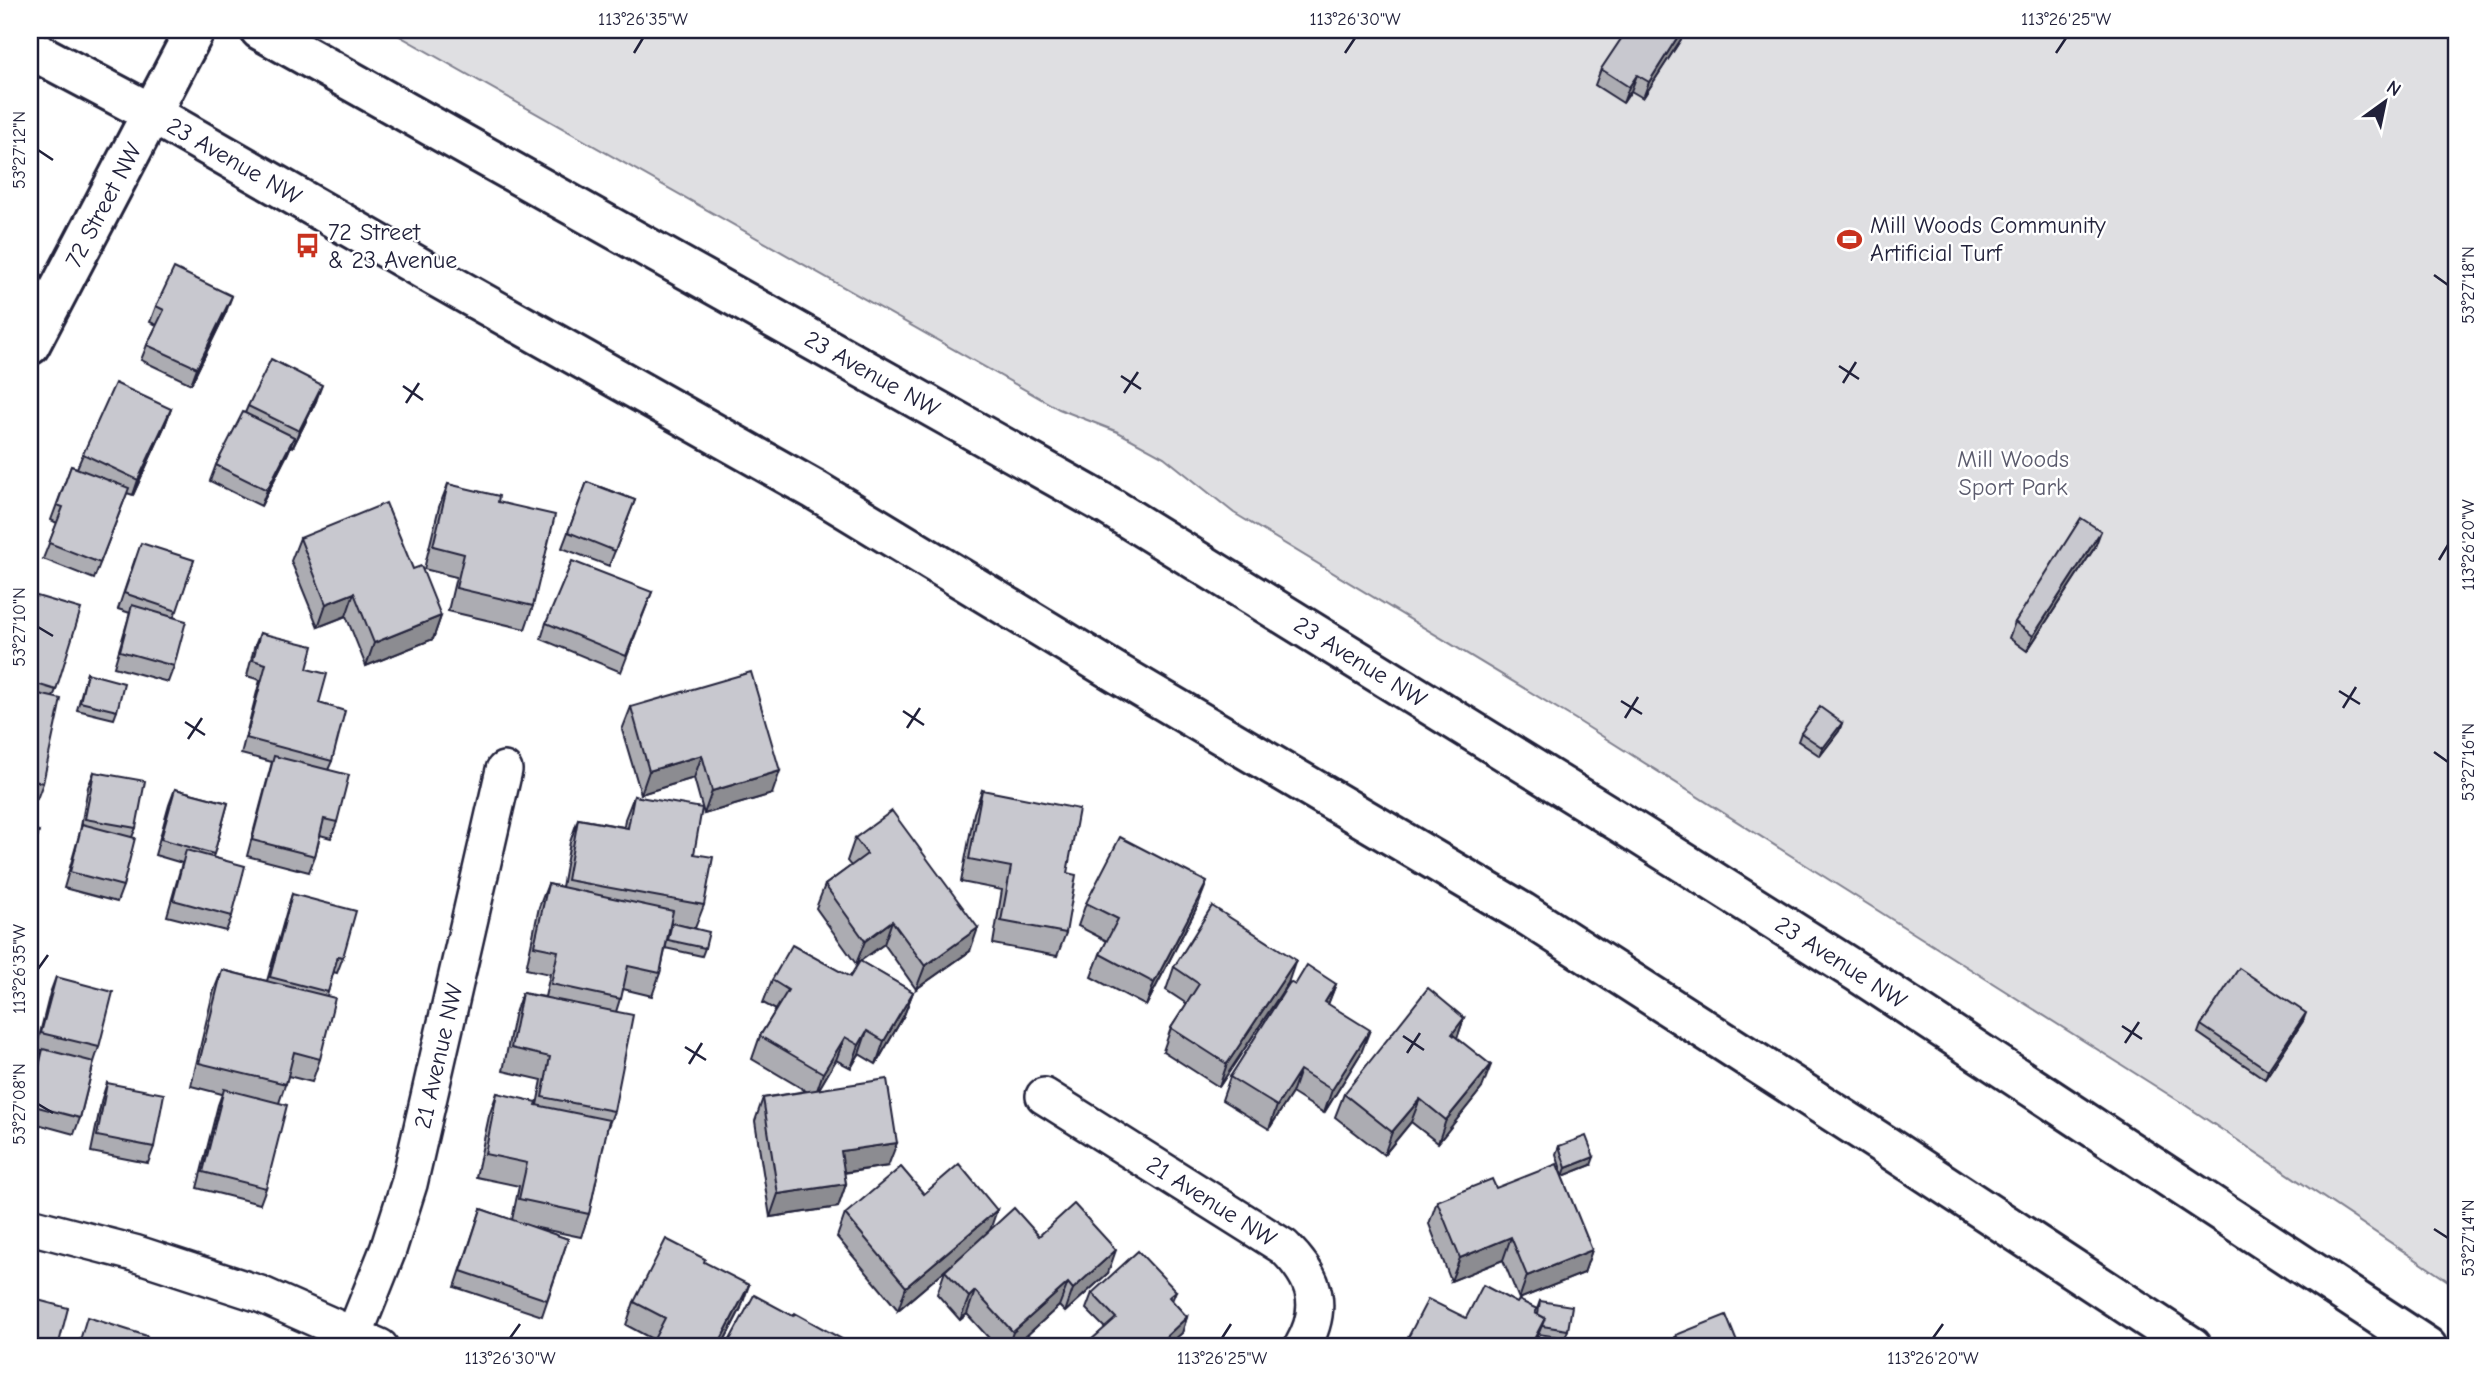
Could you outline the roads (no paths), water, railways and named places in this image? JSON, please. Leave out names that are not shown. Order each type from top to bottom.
[{"type":"main road","name":"72 Street NW","points":[[30,345],[195,30]]},
{"type":"main road","name":"23 Avenue NW","points":[[260,30],[1122,514],[1621,822],[1857,972],[2427,1347]]},
{"type":"main road","name":"23 Avenue NW","points":[[30,49],[151,113],[815,490],[1115,673],[1522,912],[1898,1153],[2192,1347]]},
{"type":"street","name":"21 Avenue NW","points":[[30,1226],[134,1252],[223,1281],[260,1294],[367,1341],[388,1250],[409,1184],[504,770]]},
{"type":"street","name":"21 Avenue NW","points":[[1044,1096],[1284,1247],[1300,1263],[1315,1296],[1312,1329],[1302,1347]]},
{"type":"place","name":"Mill Woods Community Artificial Turf","points":[[1850,239]]},
{"type":"place","name":"72 Street & 23 Avenue","points":[[308,246]]},
{"type":"park label","name":"Mill Woods Sport Park","points":[[2013,473]]}]
